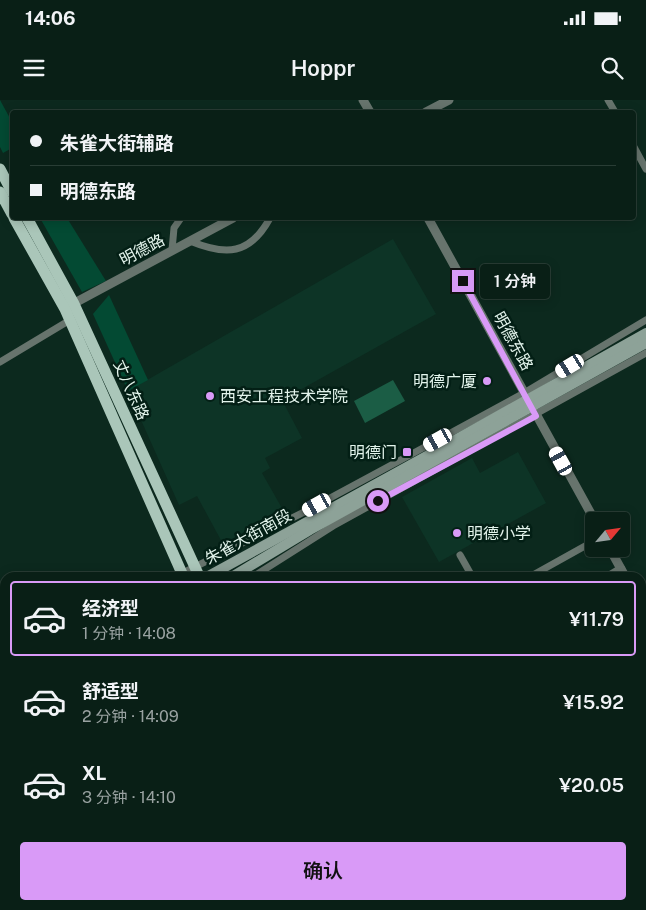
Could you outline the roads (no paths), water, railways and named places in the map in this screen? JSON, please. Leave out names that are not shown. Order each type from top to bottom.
[{"type":"main road","points":[[0,169],[10,188]]},
{"type":"main road","points":[[0,192],[10,210]]},
{"type":"main road","name":"丈八东路","points":[[15,220],[69,306],[70,320],[178,572]]},
{"type":"main road","name":"丈八东路","points":[[27,220],[198,572]]},
{"type":"main road","name":"朱雀大街南段","points":[[240,572],[530,404],[646,333]]},
{"type":"main road","name":"朱雀大街南段","points":[[216,572],[646,343]]},
{"type":"street","points":[[430,110],[449,100]]},
{"type":"street","points":[[636,150],[646,170]]},
{"type":"street","points":[[172,250],[174,228],[180,220]]},
{"type":"street","name":"明德路","points":[[69,306],[229,220]]},
{"type":"street","points":[[190,241],[218,252],[234,251],[249,244],[262,232],[269,220]]},
{"type":"street","name":"明德东路","points":[[429,220],[590,512]]},
{"type":"street","points":[[0,362],[70,320]]},
{"type":"street","points":[[260,572],[530,404],[646,320]]},
{"type":"street","points":[[186,572],[530,404],[646,353]]},
{"type":"street","points":[[541,572],[585,546]]},
{"type":"street","points":[[460,555],[469,572]]},
{"type":"street","points":[[615,558],[623,572]]},
{"type":"place","name":"明德广厦","points":[[487,381]]},
{"type":"place","name":"西安工程技术学院","points":[[210,396]]},
{"type":"place","name":"明德门","points":[[407,452]]},
{"type":"place","name":"明德小学","points":[[457,533]]}]
